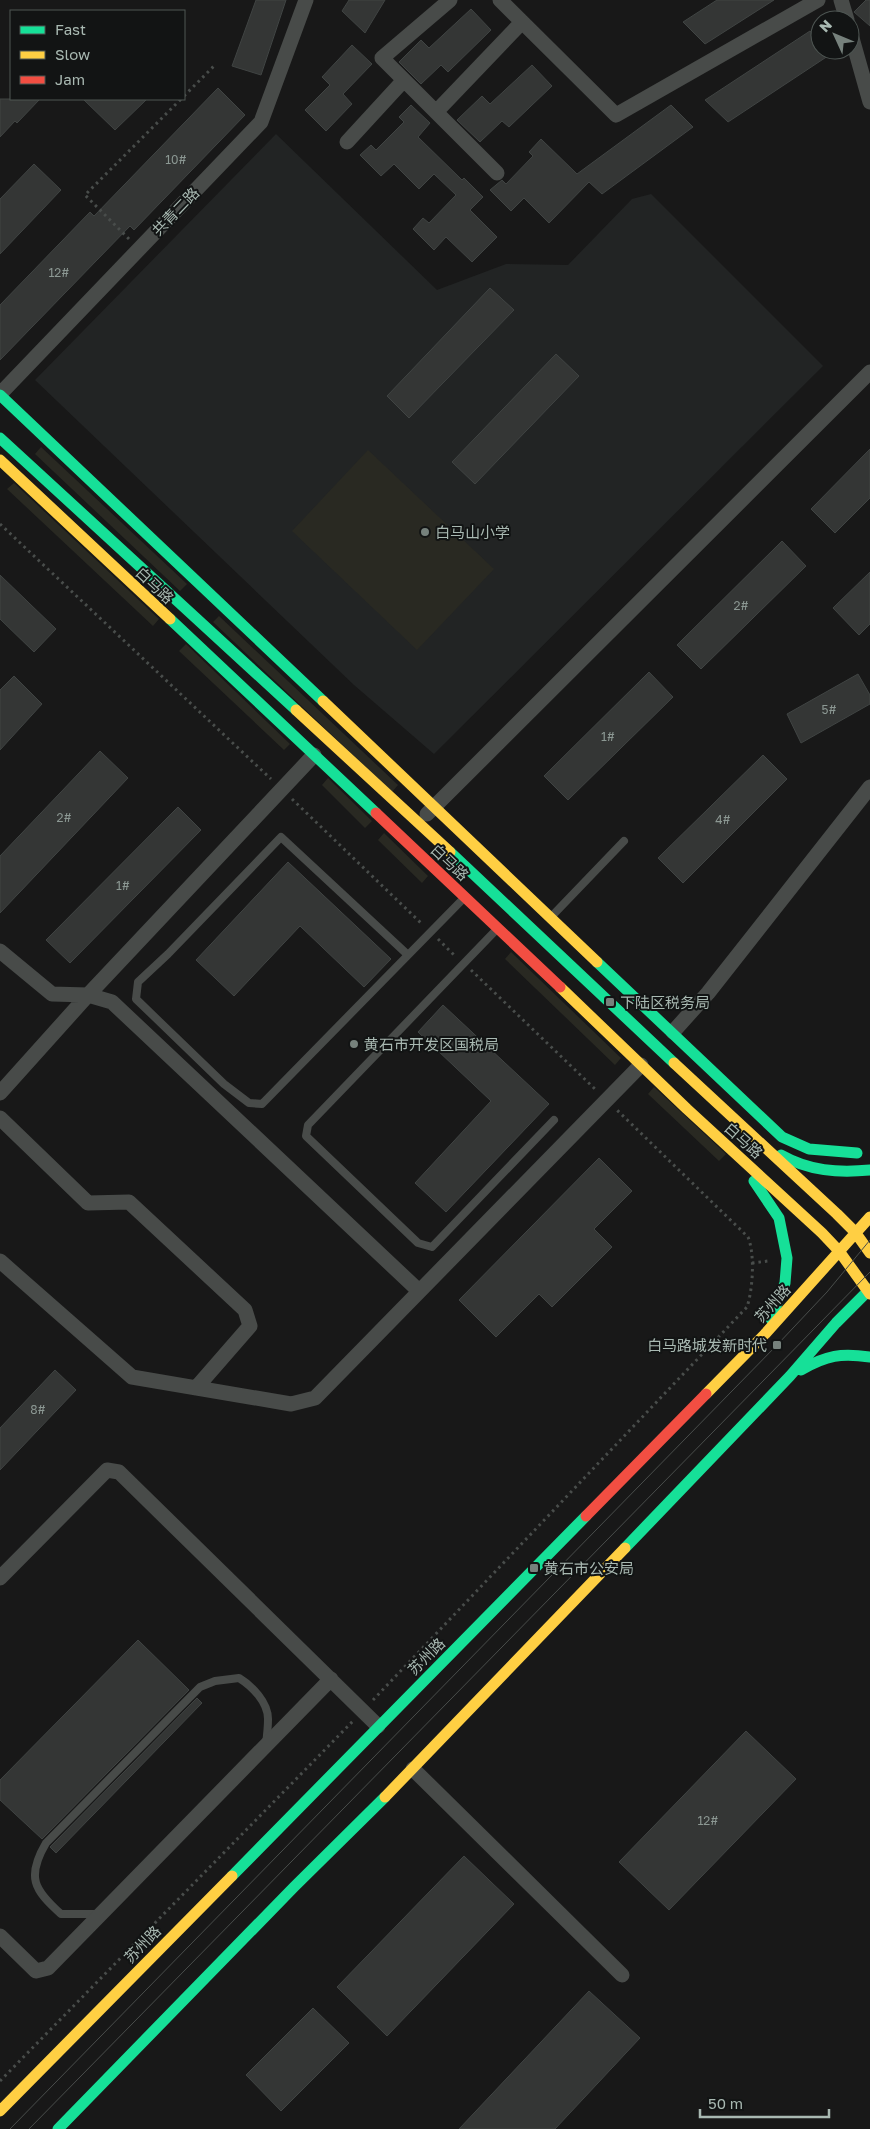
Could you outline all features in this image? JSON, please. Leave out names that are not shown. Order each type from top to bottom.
[{"type":"street","name":"共青二路","points":[[0,395],[261,122],[306,0]]},
{"type":"street","points":[[450,0],[382,58],[497,173]]},
{"type":"street","points":[[500,0],[616,115],[818,0]]},
{"type":"street","points":[[436,112],[522,22]]},
{"type":"street","points":[[858,60],[870,102]]},
{"type":"street","points":[[347,142],[404,80]]},
{"type":"street","points":[[419,823],[870,372]]},
{"type":"street","points":[[0,395],[434,807],[544,925],[673,1032],[782,1137],[809,1149],[857,1153]]},
{"type":"street","name":"白马路","points":[[0,438],[419,823],[544,925],[745,1130],[855,1232],[870,1253]]},
{"type":"street","name":"白马路","points":[[0,460],[641,1065],[822,1233],[869,1291]]},
{"type":"street","points":[[0,1093],[88,995],[314,755]]},
{"type":"street","points":[[673,1032],[708,993],[870,787]]},
{"type":"street","points":[[0,951],[52,994],[88,995],[112,1002],[420,1291]]},
{"type":"street","points":[[0,1261],[132,1377],[291,1404],[315,1398],[641,1065]]},
{"type":"street","points":[[0,1118],[88,1203],[129,1202],[245,1310],[250,1326],[196,1388]]},
{"type":"street","points":[[745,1130],[789,1160],[814,1168],[834,1172],[870,1170]]},
{"type":"street","points":[[744,1161],[755,1184],[778,1218],[787,1258],[785,1282],[765,1334]]},
{"type":"street","name":"苏州路","points":[[0,2111],[765,1334],[870,1217]]},
{"type":"street","points":[[58,2129],[412,1769],[790,1376],[836,1323],[869,1291]]},
{"type":"street","points":[[790,1376],[818,1359],[843,1353],[870,1357]]},
{"type":"street","points":[[0,1578],[107,1470],[119,1472],[378,1726]]},
{"type":"street","points":[[0,1936],[36,1971],[48,1968],[331,1679]]},
{"type":"street","points":[[412,1769],[622,1975]]},
{"type":"lane","points":[[408,955],[281,837],[168,954],[138,982],[136,999],[224,1084],[249,1103],[262,1104],[465,897]]},
{"type":"lane","points":[[544,925],[624,841]]},
{"type":"lane","points":[[498,928],[308,1125],[306,1136],[418,1243],[432,1247],[554,1120]]},
{"type":"lane","points":[[101,1914],[80,1916],[62,1914],[42,1896],[35,1876],[37,1859],[46,1843],[200,1687],[215,1681],[239,1678],[251,1685],[259,1695],[268,1717],[266,1746]]},
{"type":"path","points":[[185,95],[216,64]]},
{"type":"path","points":[[139,249],[85,195],[180,100]]},
{"type":"path","points":[[0,524],[282,789],[748,1237],[751,1244],[752,1263],[750,1298],[743,1314],[362,1711],[0,2081]]},
{"type":"shaded area","name":"白马山小学","points":[[276,134],[437,290],[506,264],[568,265],[632,199],[651,194],[823,366],[434,754],[354,685],[35,380]]},
{"type":"shaded area","points":[[41,447],[187,584],[180,591],[35,454]]},
{"type":"shaded area","points":[[368,450],[494,569],[417,650],[292,531]]},
{"type":"shaded area","points":[[14,483],[159,619],[153,626],[7,489]]},
{"type":"shaded area","points":[[219,616],[398,785],[392,792],[213,622]]},
{"type":"shaded area","points":[[186,644],[290,744],[284,750],[179,651]]},
{"type":"shaded area","points":[[328,778],[372,821],[365,828],[322,785]]},
{"type":"shaded area","points":[[384,833],[428,876],[422,883],[378,840]]},
{"type":"shaded area","points":[[511,952],[621,1058],[615,1065],[505,959]]},
{"type":"shaded area","points":[[654,1087],[726,1154],[719,1161],[648,1094]]},
{"type":"building","points":[[256,0],[286,0],[261,75],[232,66]]},
{"type":"building","points":[[349,0],[385,0],[365,33],[342,11]]},
{"type":"building","points":[[717,0],[774,0],[705,44],[683,22]]},
{"type":"building","points":[[866,0],[870,0],[870,26],[860,17],[860,10],[856,10]]},
{"type":"building","points":[[471,9],[491,30],[448,72],[441,65],[421,84],[399,62],[421,40],[429,48]]},
{"type":"building","points":[[810,31],[810,60],[822,60],[728,122],[705,100]]},
{"type":"building","points":[[352,45],[372,64],[343,94],[352,104],[326,131],[305,110],[330,85],[322,77]]},
{"type":"building","points":[[532,65],[552,86],[509,127],[502,121],[480,142],[457,120],[482,96],[490,104]]},
{"type":"building","points":[[218,88],[245,115],[134,230],[130,226],[0,360],[0,305],[90,212],[94,216]]},
{"type":"building","points":[[0,99],[39,100],[17,123],[15,121],[0,137]]},
{"type":"building","points":[[84,100],[146,100],[115,130]]},
{"type":"building","points":[[411,105],[430,123],[418,137],[462,180],[464,178],[483,197],[470,210],[497,237],[472,262],[446,237],[434,250],[413,229],[423,218],[429,223],[456,195],[434,174],[419,189],[394,164],[381,176],[360,155],[371,145],[376,150],[404,122],[399,117]]},
{"type":"building","points":[[671,105],[693,127],[602,194],[589,182],[549,223],[524,198],[511,211],[490,190],[502,180],[506,184],[533,156],[529,152],[541,139],[577,174]]},
{"type":"building","points":[[34,164],[61,190],[0,254],[0,199]]},
{"type":"building","points":[[490,288],[514,310],[409,418],[387,396]]},
{"type":"building","points":[[556,354],[579,376],[475,484],[452,462]]},
{"type":"building","points":[[870,449],[870,498],[835,533],[811,509]]},
{"type":"building","points":[[782,541],[806,566],[701,669],[677,645]]},
{"type":"building","points":[[870,572],[870,624],[859,635],[833,608]]},
{"type":"building","points":[[0,575],[56,629],[34,652],[0,619]]},
{"type":"building","points":[[649,672],[673,697],[568,800],[544,776]]},
{"type":"building","points":[[858,674],[870,695],[870,704],[801,743],[787,714]]},
{"type":"building","points":[[14,676],[42,704],[0,750],[0,690]]},
{"type":"building","points":[[100,751],[128,778],[0,913],[0,856]]},
{"type":"building","points":[[763,755],[787,779],[683,883],[658,858]]},
{"type":"building","points":[[178,807],[201,830],[70,963],[46,940]]},
{"type":"building","points":[[288,862],[391,959],[364,987],[300,926],[234,996],[196,960]]},
{"type":"building","points":[[443,1005],[549,1104],[446,1212],[415,1183],[491,1101],[418,1032]]},
{"type":"building","points":[[599,1158],[632,1191],[594,1229],[612,1247],[552,1307],[539,1294],[496,1337],[459,1300]]},
{"type":"building","points":[[55,1370],[76,1390],[0,1470],[0,1428]]},
{"type":"building","points":[[138,1640],[189,1690],[42,1839],[0,1800],[0,1780]]},
{"type":"building","points":[[197,1698],[202,1703],[56,1853],[50,1847]]},
{"type":"building","points":[[746,1731],[796,1779],[669,1910],[619,1862]]},
{"type":"building","points":[[464,1856],[514,1904],[387,2036],[337,1987]]},
{"type":"building","points":[[589,1991],[640,2038],[555,2129],[459,2129]]},
{"type":"building","points":[[313,2008],[349,2043],[281,2111],[246,2075]]},
{"type":"tram line","points":[[10,2129],[777,1345],[827,1292],[870,1240]]},
{"type":"tram line","points":[[29,2129],[870,1272]]},
{"type":"traffic: fast","points":[[0,395],[323,701]]},
{"type":"traffic: fast","points":[[0,438],[296,710]]},
{"type":"traffic: fast","points":[[170,619],[376,813]]},
{"type":"traffic: fast","points":[[450,852],[674,1063]]},
{"type":"traffic: fast","points":[[597,962],[782,1137],[809,1149],[857,1153]]},
{"type":"traffic: fast","points":[[781,1155],[802,1165],[824,1170],[870,1170]]},
{"type":"traffic: fast","points":[[754,1181],[779,1218],[787,1258],[785,1283],[771,1319]]},
{"type":"traffic: fast","points":[[625,1548],[790,1376],[836,1323],[870,1289]]},
{"type":"traffic: fast","points":[[801,1370],[834,1356],[870,1357]]},
{"type":"traffic: fast","points":[[232,1876],[586,1516]]},
{"type":"traffic: fast","points":[[58,2129],[294,1887],[385,1797]]},
{"type":"traffic: slow","points":[[0,460],[170,619]]},
{"type":"traffic: slow","points":[[323,701],[597,962]]},
{"type":"traffic: slow","points":[[296,710],[450,852]]},
{"type":"traffic: slow","points":[[560,987],[687,1109],[822,1233],[839,1251],[870,1294]]},
{"type":"traffic: slow","points":[[674,1063],[837,1214],[855,1232],[870,1253]]},
{"type":"traffic: slow","points":[[706,1394],[765,1334],[870,1217]]},
{"type":"traffic: slow","points":[[385,1797],[625,1548]]},
{"type":"traffic: slow","points":[[0,2111],[232,1876]]},
{"type":"traffic: jam","points":[[376,813],[560,987]]},
{"type":"traffic: jam","points":[[586,1516],[706,1394]]},
{"type":"place","name":"白马山小学","points":[[425,532]]},
{"type":"place","name":"下陆区税务局","points":[[610,1002]]},
{"type":"place","name":"黄石市开发区国税局","points":[[354,1044]]},
{"type":"place","name":"白马路城发新时代","points":[[777,1345]]},
{"type":"place","name":"黄石市公安局","points":[[534,1568]]}]
